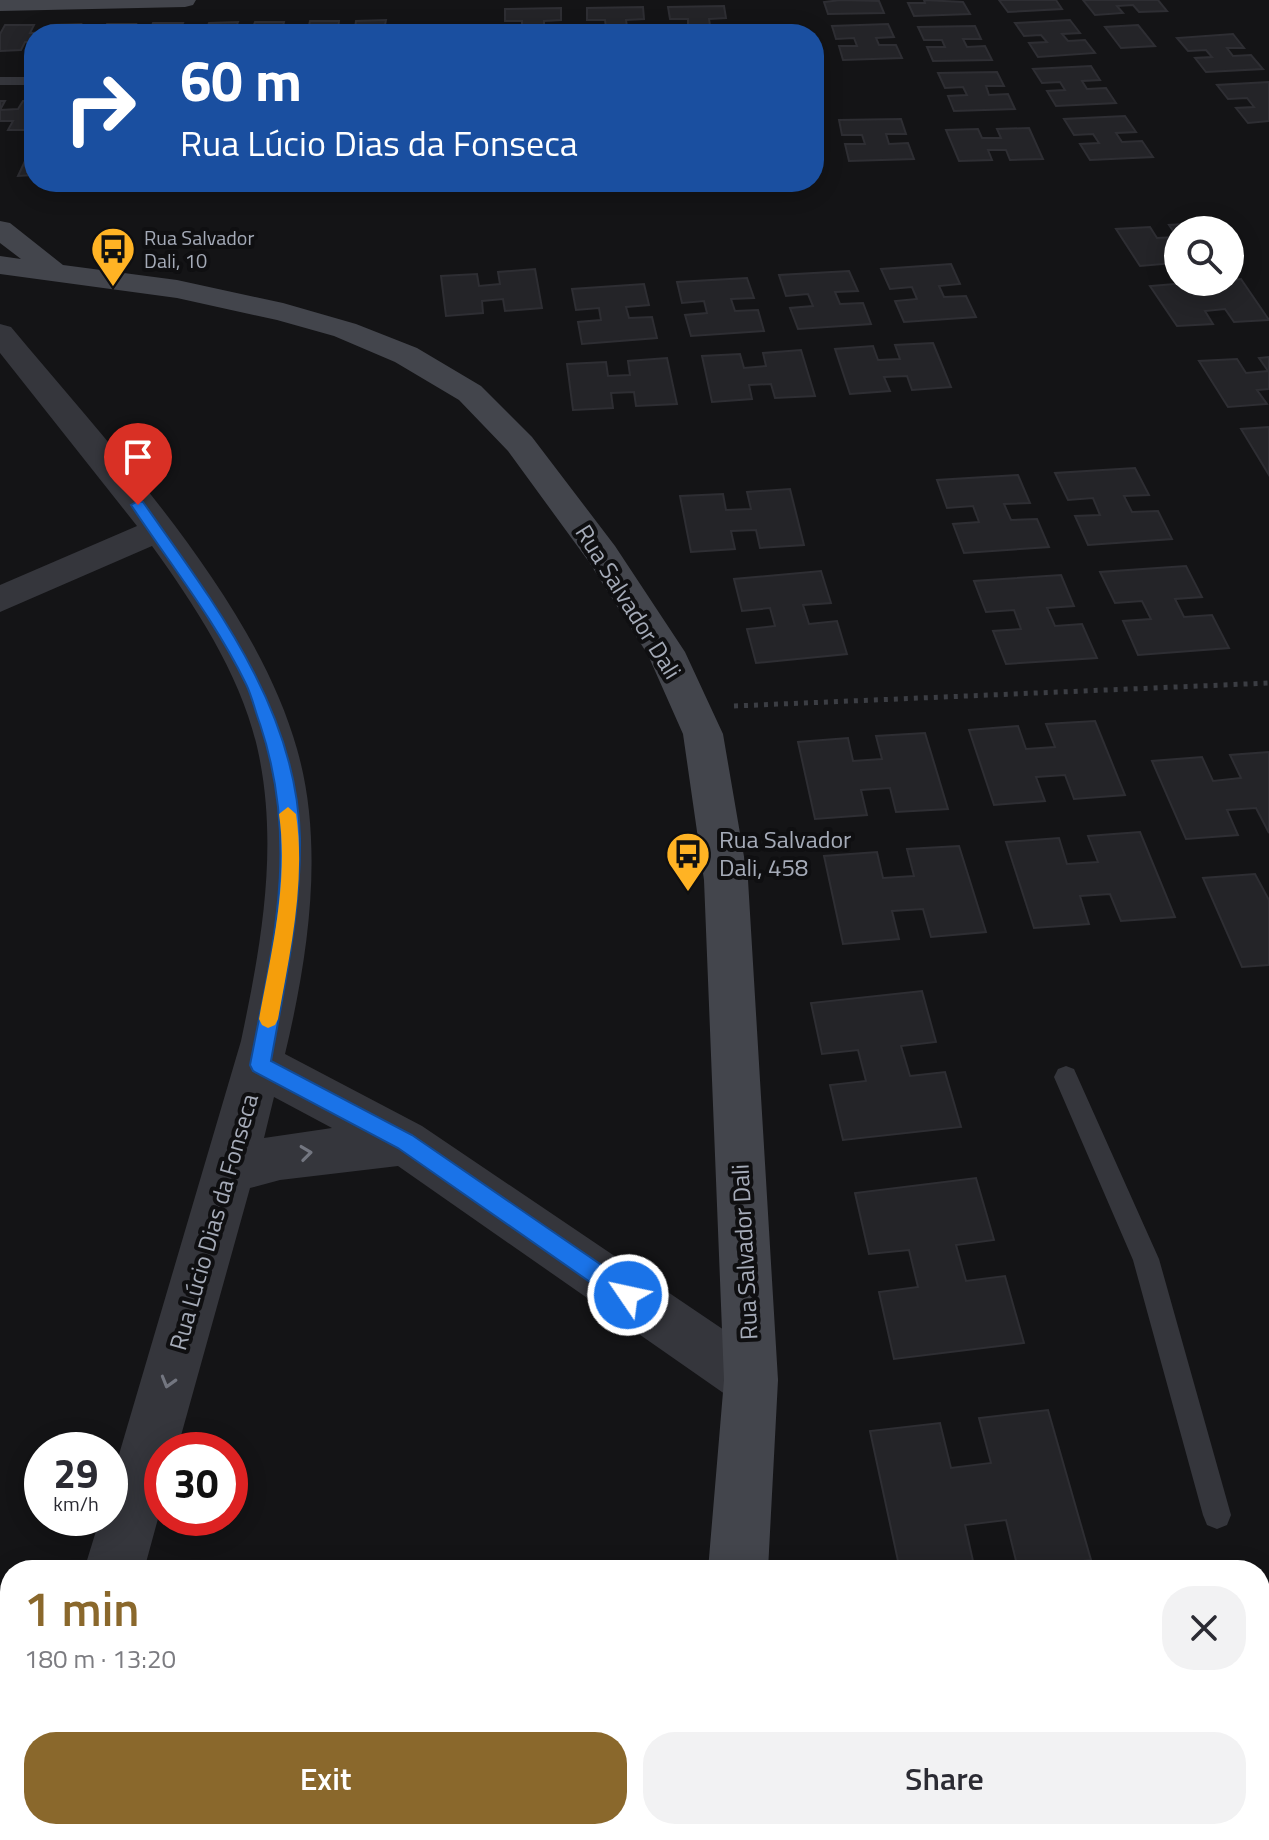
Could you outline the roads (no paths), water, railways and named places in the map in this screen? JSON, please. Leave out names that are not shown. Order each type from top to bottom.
[{"type":"street","points":[[0,4],[185,0]]},
{"type":"street","points":[[3,235],[52,270]]},
{"type":"street","name":"Rua Salvador Dali","points":[[0,265],[177,289],[283,312],[345,330],[406,355],[470,393],[520,444],[602,554],[666,652],[703,734],[726,880],[751,1380],[739,1560]]},
{"type":"street","name":"Rua Lúcio Dias da Fonseca","points":[[0,333],[158,530],[208,605],[255,686],[280,760],[291,836],[286,912],[260,1065],[117,1560]]},
{"type":"street","points":[[0,599],[158,530]]},
{"type":"street","points":[[260,1065],[405,1142],[751,1380]]},
{"type":"street","points":[[230,1169],[280,1157],[405,1142]]},
{"type":"lane","points":[[0,81],[24,81]]},
{"type":"lane","points":[[1066,1077],[1146,1259],[1217,1515]]},
{"type":"place","name":"Rua Salvador Dali, 10","points":[[113,288]]},
{"type":"place","name":"Rua Salvador Dali, 458","points":[[688,893]]}]
